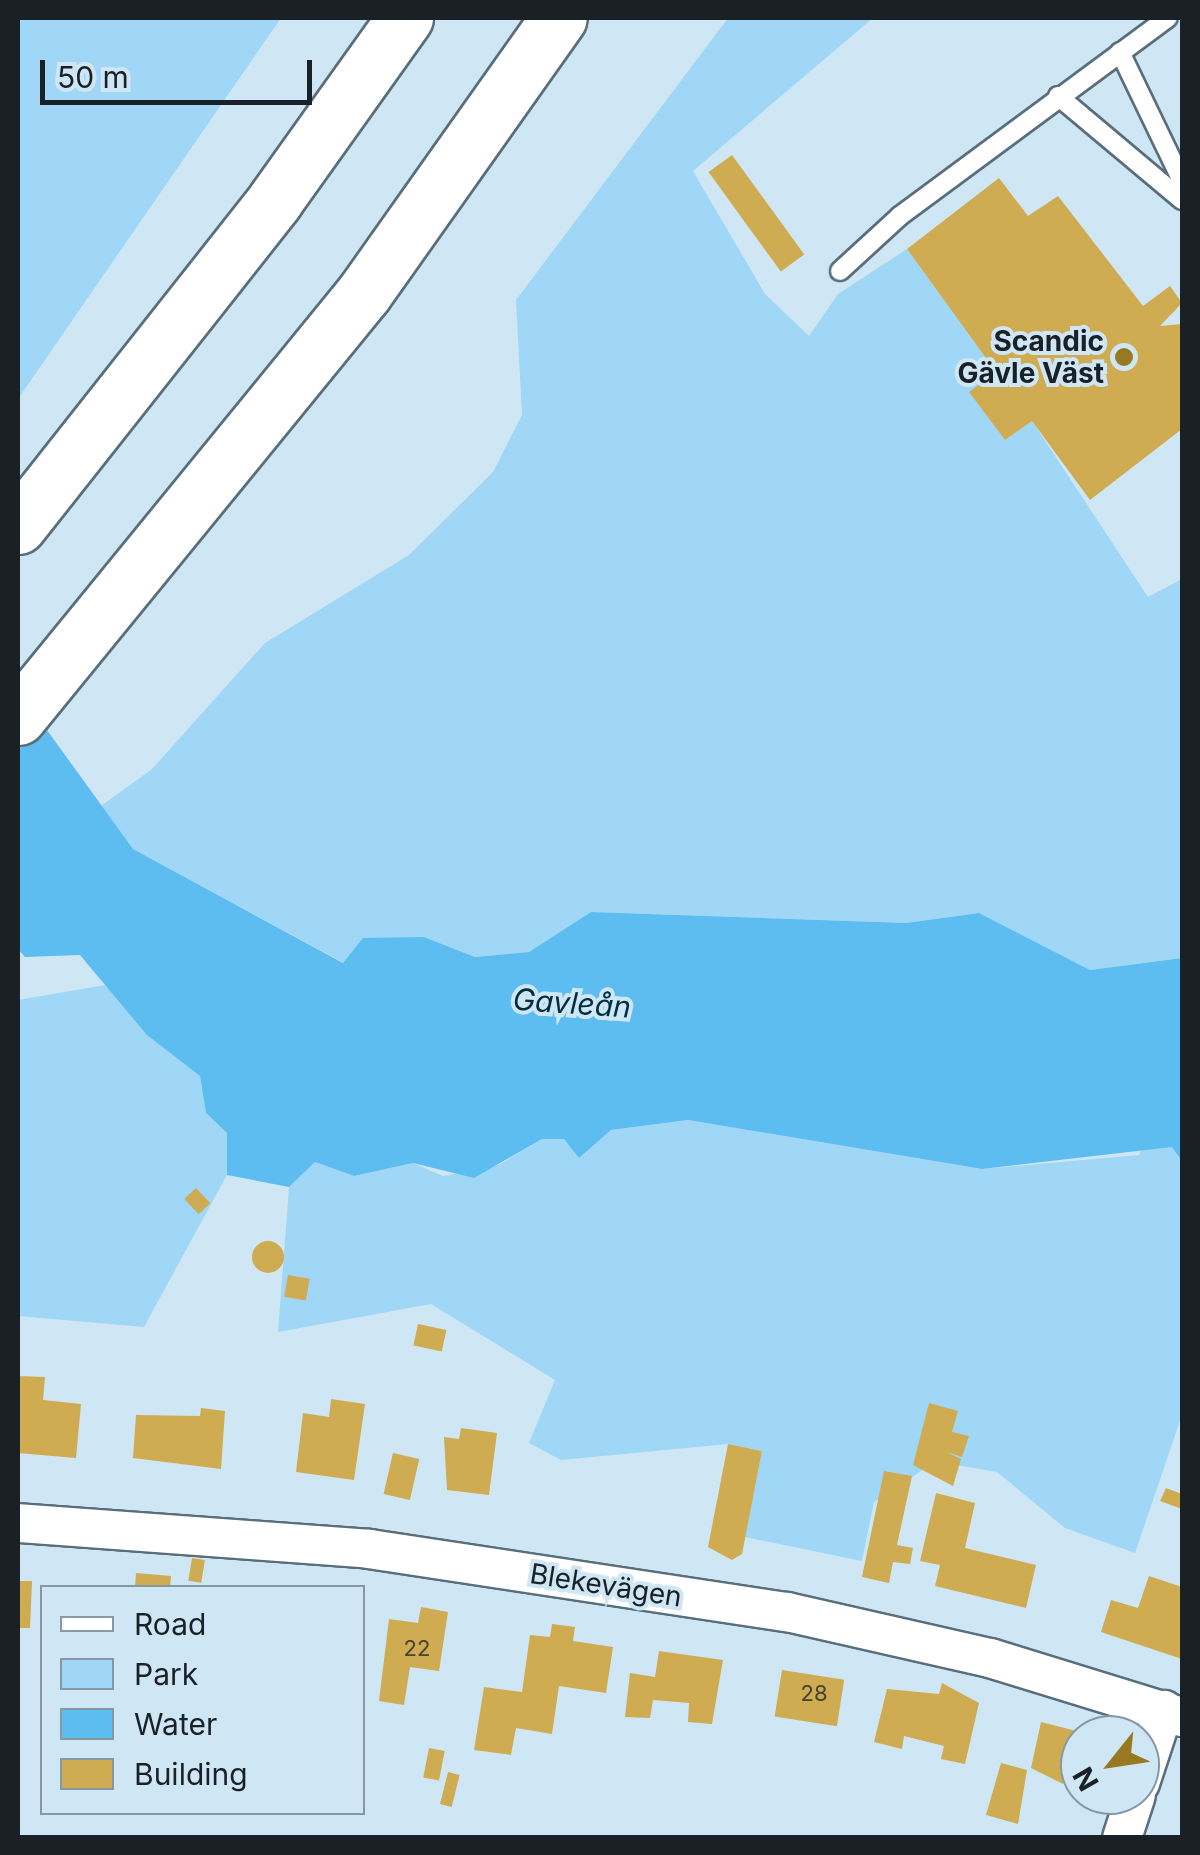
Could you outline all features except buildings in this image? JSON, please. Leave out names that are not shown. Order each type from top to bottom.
[{"type":"highway","points":[[18,526],[275,200],[405,18]]},
{"type":"highway","points":[[18,717],[364,292],[559,18]]},
{"type":"street","name":"Blekevägen","points":[[18,1523],[369,1549],[787,1612],[1173,1714]]},
{"type":"street","points":[[1160,1742],[1173,1714]]},
{"type":"lane","points":[[840,271],[1058,96],[1168,18]]},
{"type":"lane","points":[[1120,52],[1182,181]]},
{"type":"lane","points":[[1058,96],[1182,200]]},
{"type":"green space","points":[[18,18],[281,18],[18,399]]},
{"type":"green space","points":[[728,18],[873,18],[693,171],[765,294],[809,336],[838,294],[907,249],[996,372],[970,393],[1005,440],[1032,421],[1148,597],[1182,579],[1182,958],[1090,970],[979,913],[906,923],[591,912],[529,952],[475,957],[424,937],[344,963],[133,849],[101,806],[152,769],[265,643],[409,555],[493,472],[522,415],[516,300]]},
{"type":"green space","points":[[105,985],[200,1076],[206,1113],[227,1133],[227,1175],[144,1327],[18,1316],[18,1000]]},
{"type":"green space","points":[[1182,1061],[1182,1415],[1135,1553],[1065,1528],[997,1472],[962,1466],[929,1466],[874,1502],[862,1561],[745,1537],[762,1451],[728,1444],[561,1460],[529,1443],[555,1380],[431,1304],[278,1332],[289,1187],[315,1162],[354,1176],[413,1163],[443,1176],[499,1165],[542,1139],[564,1139],[580,1157],[611,1130],[688,1120],[982,1169],[1139,1155]]},
{"type":"water","name":"Gavleån","points":[[18,690],[133,849],[343,963],[363,938],[424,937],[475,957],[529,952],[591,912],[906,923],[979,913],[1090,970],[1182,958],[1182,1161],[1172,1147],[982,1169],[688,1120],[611,1130],[579,1158],[564,1139],[542,1139],[474,1178],[413,1163],[354,1176],[315,1162],[289,1187],[227,1175],[227,1133],[206,1113],[200,1076],[147,1035],[80,955],[25,957],[18,949]]},
{"type":"place","name":"Scandic Gävle Väst","points":[[1124,357]]}]
